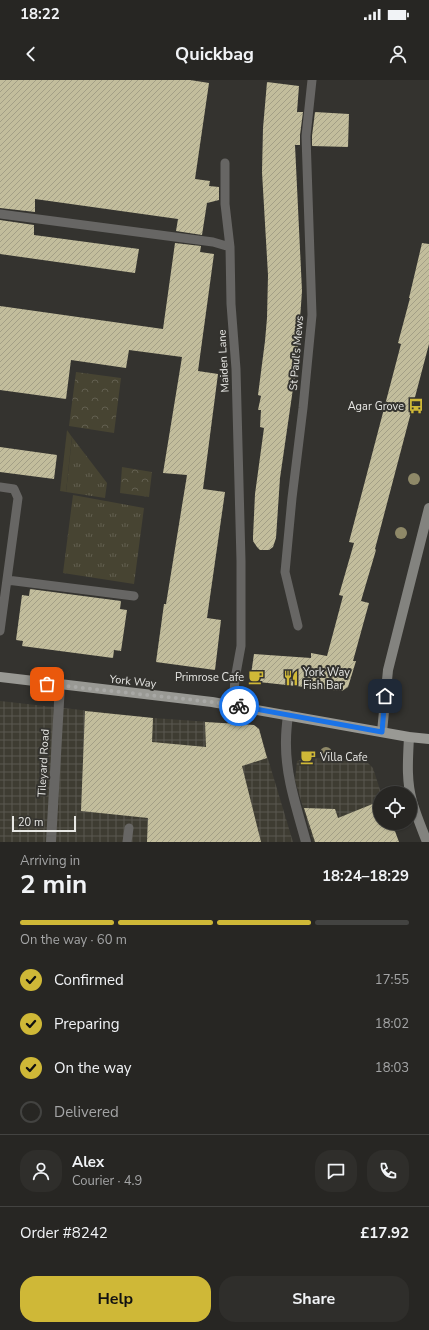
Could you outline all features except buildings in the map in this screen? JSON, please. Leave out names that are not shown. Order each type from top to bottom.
[{"type":"main road","name":"York Way","points":[[0,677],[233,705],[409,737],[429,739]]},
{"type":"street","points":[[382,732],[388,670],[429,508]]},
{"type":"street","name":"Tileyard Road","points":[[51,842],[60,685]]},
{"type":"street","points":[[288,715],[286,740],[287,763],[291,786],[306,842]]},
{"type":"street","points":[[409,737],[408,771],[410,791],[412,802],[427,842]]},
{"type":"lane","name":"St Paul's Mews","points":[[298,626],[285,572],[312,315],[306,136],[312,80]]},
{"type":"lane","name":"Maiden Lane","points":[[224,163],[225,204],[230,247],[231,304],[236,377],[241,561],[241,646],[235,679],[233,705]]},
{"type":"lane","points":[[0,214],[213,242],[230,247]]},
{"type":"lane","points":[[0,486],[14,488],[18,498],[0,632]]},
{"type":"lane","points":[[7,580],[134,596]]},
{"type":"lane","points":[[127,842],[129,828]]},
{"type":"shaded area","points":[[0,701],[153,718],[254,725],[259,729],[293,842],[0,842]]},
{"type":"shaded area","points":[[308,757],[368,763],[373,768],[379,786],[373,786],[373,830],[387,830],[399,842],[313,842],[295,780],[297,761]]},
{"type":"green space","points":[[76,372],[121,378],[114,433],[69,426]]},
{"type":"green space","points":[[67,430],[72,437],[66,492],[60,491]]},
{"type":"green space","points":[[72,437],[107,483],[105,498],[66,492]]},
{"type":"green space","points":[[122,467],[152,472],[149,497],[120,493]]},
{"type":"green space","points":[[73,495],[144,508],[134,584],[63,573]]},
{"type":"way so far","points":[[47,684],[239,706]]},
{"type":"place","name":"Agar Grove","points":[[416,406]]},
{"type":"place","name":"Primrose Cafe","points":[[256,677]]},
{"type":"place","name":"York Way Fish Bar","points":[[291,678]]},
{"type":"place","name":"Villa Cafe","points":[[308,757]]},
{"type":"route","points":[[239,706],[382,732],[385,696]]}]
